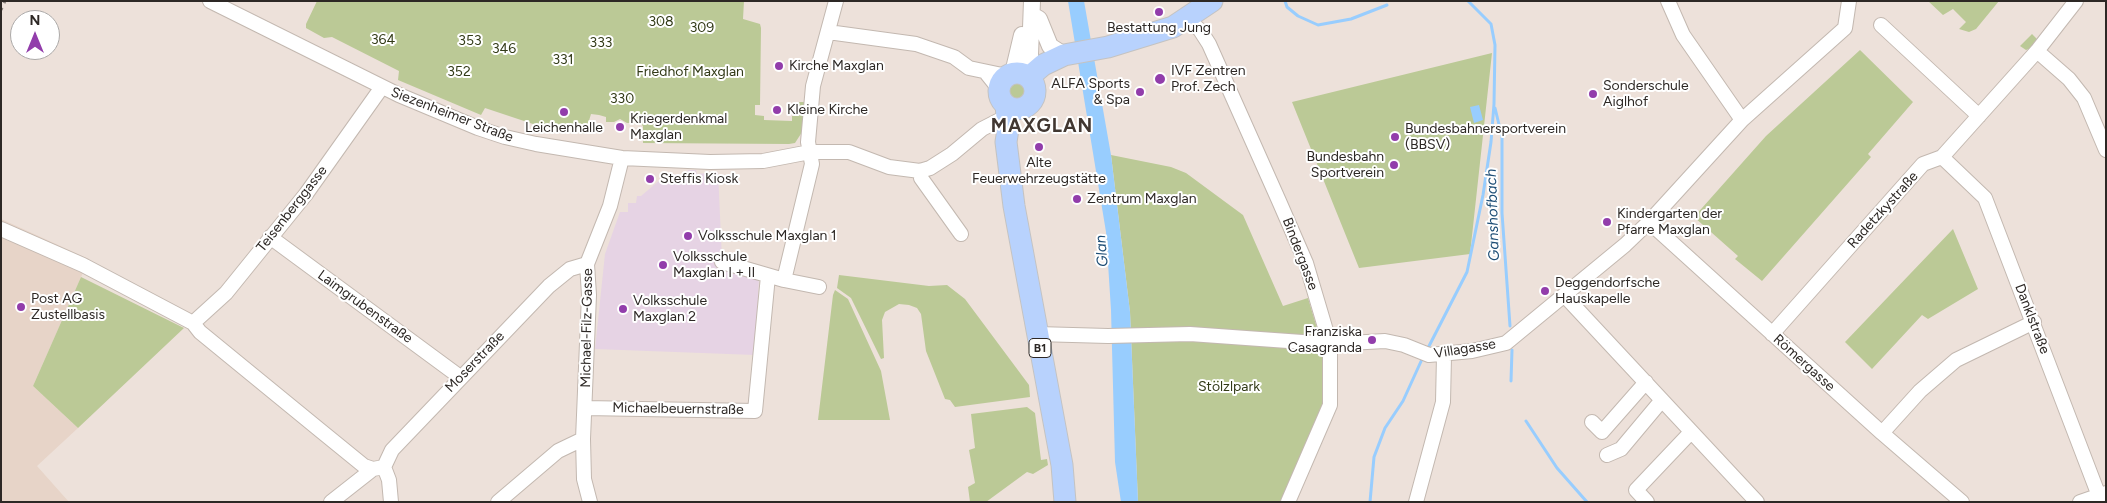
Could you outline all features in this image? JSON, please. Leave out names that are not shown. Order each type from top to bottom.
[{"type":"main road","points":[[1013,91],[1043,65],[1066,55],[1096,50],[1149,36],[1173,27],[1187,19],[1207,3]]},
{"type":"main road","name":"B1","points":[[1013,91],[1010,170],[1014,206],[1062,465],[1064,498]]},
{"type":"street","name":"Siezenheimer Straße","points":[[210,1],[382,87],[448,116],[505,138],[622,158],[710,162],[763,161],[810,152],[849,152],[889,167],[920,171]]},
{"type":"street","points":[[784,280],[812,164],[808,142],[813,86],[836,1]]},
{"type":"street","points":[[1668,1],[1683,35],[1742,120]]},
{"type":"street","name":"Villagasse","points":[[1330,344],[1394,342],[1429,355],[1444,356],[1510,339],[1625,245],[1649,222],[1742,120],[1845,28],[1848,1]]},
{"type":"street","name":"Radetzkystraße","points":[[1772,334],[1923,164],[1942,157],[2037,51],[2076,1]]},
{"type":"street","points":[[1032,8],[1039,19],[1050,46],[1066,55]]},
{"type":"street","points":[[962,234],[921,178],[920,171],[930,168],[952,154],[982,129],[1013,91],[1030,56],[1032,8]]},
{"type":"street","name":"Bindergasse","points":[[1187,19],[1200,30],[1208,44],[1279,201],[1306,263],[1330,344],[1330,406],[1288,502]]},
{"type":"street","points":[[1881,25],[1978,116]]},
{"type":"street","points":[[828,32],[901,41],[954,57],[969,68],[1013,91]]},
{"type":"street","points":[[2037,51],[2069,78],[2084,98],[2106,150]]},
{"type":"street","name":"Teisenberggasse","points":[[192,323],[226,293],[306,194],[382,87]]},
{"type":"street","name":"Danklstraße","points":[[1942,157],[1984,198],[2102,494]]},
{"type":"street","name":"Michael-Filz-Gasse","points":[[590,502],[584,479],[583,439],[589,295],[587,264],[610,206],[622,158]]},
{"type":"street","name":"Römergasse","points":[[1649,222],[1882,433],[1962,502]]},
{"type":"street","points":[[1,228],[83,265],[192,323],[200,332],[364,466],[378,468],[389,480],[391,502]]},
{"type":"street","name":"Laimgrubenstraße","points":[[270,237],[460,377]]},
{"type":"street","points":[[722,262],[768,276],[819,287]]},
{"type":"street","name":"Moserstraße","points":[[331,502],[378,468],[392,450],[460,377],[549,286],[570,270],[587,264]]},
{"type":"street","name":"Michaelbeuernstraße","points":[[585,408],[755,411],[768,276]]},
{"type":"street","points":[[1564,295],[1757,502]]},
{"type":"street","points":[[1882,433],[1920,391],[1956,360],[2034,322]]},
{"type":"street","points":[[1038,334],[1104,336],[1190,334],[1330,344]]},
{"type":"street","points":[[1416,502],[1442,402],[1444,356]]},
{"type":"street","points":[[1592,422],[1602,432],[1646,382]]},
{"type":"street","points":[[1607,455],[1621,449],[1662,400]]},
{"type":"street","points":[[1647,502],[1636,490],[1692,432]]},
{"type":"street","points":[[498,502],[558,451],[583,439]]},
{"type":"street","points":[[2080,502],[2102,494]]},
{"type":"shaded area","name":"Volksschule Maxglan I + II","points":[[688,170],[696,170],[697,174],[718,172],[722,259],[759,278],[755,355],[595,349],[605,254],[620,212],[628,212],[628,203],[636,203],[637,196],[641,196],[667,174],[687,175]]},
{"type":"shaded area","points":[[1,219],[89,259],[33,386],[78,428],[37,466],[69,502],[1,502]]},
{"type":"green space","name":"Friedhof Maxglan","points":[[317,1],[744,1],[743,19],[760,24],[761,28],[760,105],[755,105],[755,115],[764,116],[764,120],[792,121],[792,116],[799,116],[799,102],[808,102],[804,129],[795,143],[789,144],[643,143],[643,126],[640,123],[627,123],[620,119],[614,122],[606,122],[606,117],[599,115],[591,114],[585,134],[539,126],[485,108],[481,115],[398,80],[399,71],[332,37],[324,38],[306,28],[306,24]]},
{"type":"green space","points":[[1928,1],[1999,1],[1976,29],[1969,32],[1959,29],[1966,22],[1953,9],[1943,15]]},
{"type":"green space","points":[[2032,34],[2037,39],[2034,47],[2026,50],[2020,46]]},
{"type":"green space","points":[[1860,50],[1913,102],[1868,154],[1871,157],[1762,281],[1735,259],[1738,256],[1694,217],[1766,136]]},
{"type":"green space","name":"Bundesbahnersportverein (BBSV)","points":[[1492,53],[1470,254],[1359,268],[1292,102]]},
{"type":"green space","points":[[1018,81],[1025,84],[1028,91],[1025,98],[1018,101],[1011,98],[1008,91],[1011,84]]},
{"type":"green space","name":"Stölzlpark","points":[[1111,155],[1171,167],[1186,173],[1243,215],[1283,306],[1308,298],[1323,348],[1328,395],[1283,502],[1138,502],[1130,312]]},
{"type":"green space","points":[[1953,229],[1978,289],[1928,319],[1922,315],[1872,369],[1845,342]]},
{"type":"green space","points":[[839,275],[929,286],[947,285],[965,299],[1029,385],[1030,397],[955,407],[950,400],[945,399],[926,351],[921,314],[917,308],[899,304],[885,312],[882,320],[884,358],[881,359],[851,298],[837,288]]},
{"type":"green space","points":[[81,277],[184,328],[78,428],[33,386]]},
{"type":"green space","points":[[835,290],[848,299],[881,371],[890,420],[818,420]]},
{"type":"green space","points":[[1027,407],[1035,413],[1041,460],[1047,459],[1048,465],[1033,474],[1027,472],[986,502],[970,502],[968,487],[975,483],[969,450],[975,448],[971,414]]},
{"type":"water","points":[[1068,1],[1084,1],[1111,155],[1130,312],[1138,502],[1121,502],[1115,462],[1111,310],[1106,232]]},
{"type":"water","points":[[1479,105],[1483,120],[1474,123],[1470,107]]},
{"type":"waterway","points":[[1285,1],[1287,7],[1298,16],[1318,25],[1351,19],[1387,5]]},
{"type":"waterway","points":[[1427,350],[1467,272],[1483,195],[1491,142],[1495,45],[1491,24],[1468,1]]},
{"type":"waterway","name":"Ganshofbach","points":[[1495,108],[1502,137],[1502,213],[1510,326]]},
{"type":"waterway","name":"Ganshofbach","points":[[1511,381],[1512,350]]},
{"type":"waterway","points":[[1370,502],[1374,457],[1385,428],[1403,401],[1423,357]]},
{"type":"waterway","name":"Ganshofbach","points":[[1526,421],[1557,468],[1587,502]]},
{"type":"railway","points":[[1,10],[5,1]]},
{"type":"place","name":"Bestattung Jung","points":[[1159,12]]},
{"type":"place","name":"Kirche Maxglan","points":[[779,66]]},
{"type":"place","name":"IVF Zentren Prof. Zech","points":[[1160,79]]},
{"type":"place","name":"ALFA Sports & Spa","points":[[1140,92]]},
{"type":"place","name":"Sonderschule Aiglhof","points":[[1593,94]]},
{"type":"place","name":"Kleine Kirche","points":[[777,110]]},
{"type":"place","name":"Leichenhalle","points":[[564,112]]},
{"type":"place","name":"Kriegerdenkmal Maxglan","points":[[620,127]]},
{"type":"place","name":"Bundesbahnersportverein (BBSV)","points":[[1395,137]]},
{"type":"place","name":"Alte Feuerwehrzeugstätte","points":[[1039,147]]},
{"type":"place","name":"Bundesbahn Sportverein","points":[[1394,165]]},
{"type":"place","name":"Steffis Kiosk","points":[[650,179]]},
{"type":"place","name":"Zentrum Maxglan","points":[[1077,199]]},
{"type":"place","name":"Kindergarten der Pfarre Maxglan","points":[[1607,222]]},
{"type":"place","name":"Volksschule Maxglan 1","points":[[688,236]]},
{"type":"place","name":"Volksschule Maxglan I + II","points":[[663,265]]},
{"type":"place","name":"Deggendorfsche Hauskapelle","points":[[1545,291]]},
{"type":"place","name":"Post AG Zustellbasis","points":[[21,307]]},
{"type":"place","name":"Volksschule Maxglan 2","points":[[623,309]]},
{"type":"place","name":"Franziska Casagranda","points":[[1372,340]]},
{"type":"district","name":"MAXGLAN","points":[[1042,126]]},
{"type":"park label","name":"308","points":[[661,22]]},
{"type":"park label","name":"309","points":[[702,28]]},
{"type":"park label","name":"364","points":[[383,40]]},
{"type":"park label","name":"353","points":[[470,41]]},
{"type":"park label","name":"333","points":[[601,43]]},
{"type":"park label","name":"346","points":[[504,49]]},
{"type":"park label","name":"331","points":[[563,60]]},
{"type":"park label","name":"352","points":[[459,72]]},
{"type":"park label","name":"330","points":[[622,99]]},
{"type":"water label","name":"Glan","points":[[1102,251]]}]
